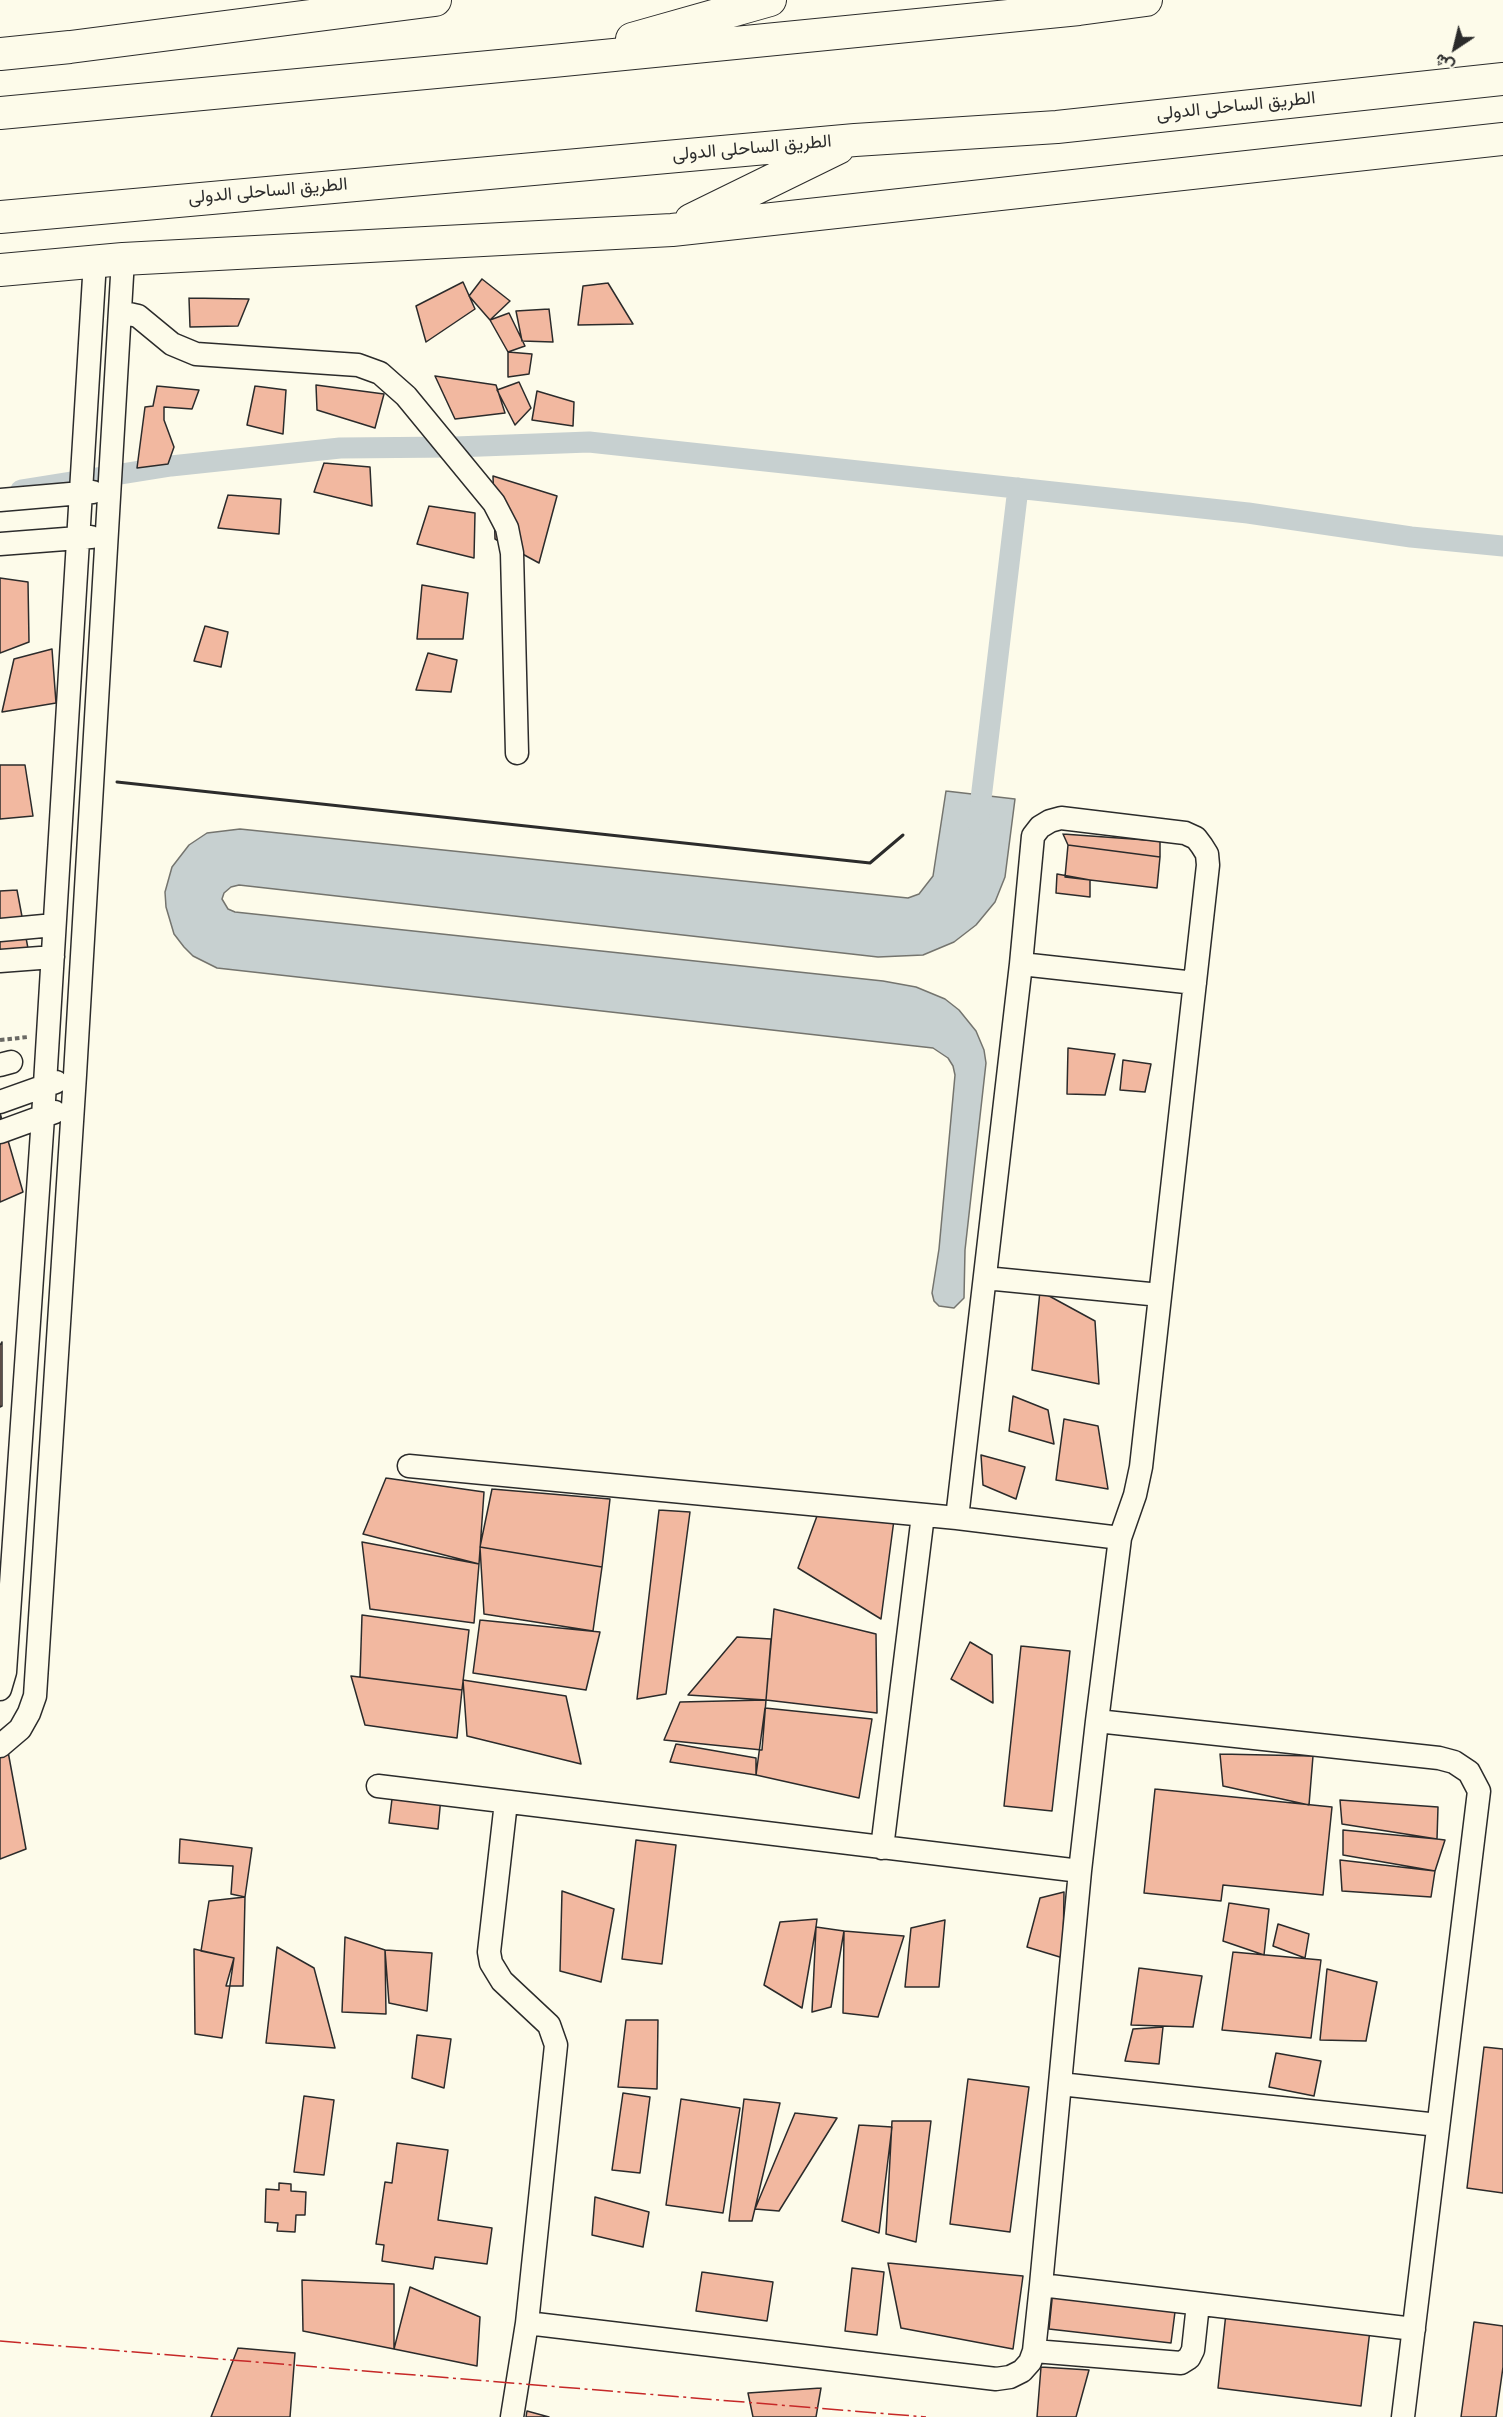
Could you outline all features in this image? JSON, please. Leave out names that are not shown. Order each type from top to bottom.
[{"type":"highway","points":[[0,54],[435,0]]},
{"type":"highway","points":[[553,61],[770,0]]},
{"type":"highway","points":[[0,113],[553,61],[1079,9],[1146,0]]},
{"type":"highway","name":"الطريق الساحلى الدولى","points":[[0,217],[855,140],[1057,127],[1503,79]]},
{"type":"highway","points":[[0,270],[109,260],[672,230],[1503,139]]},
{"type":"highway","points":[[672,230],[855,140]]},
{"type":"street","points":[[0,1746],[20,1729],[35,1696],[75,1075],[120,312],[109,260]]},
{"type":"street","points":[[0,1689],[5,1672],[43,1117],[80,494],[109,260]]},
{"type":"street","points":[[120,312],[138,316],[172,344],[196,354],[358,365],[380,373],[406,396],[494,503],[507,528],[512,553],[517,753]]},
{"type":"street","points":[[0,500],[110,491]]},
{"type":"street","points":[[0,544],[105,536]]},
{"type":"street","points":[[526,2323],[996,2379],[1010,2377],[1022,2371],[1030,2362],[1034,2351],[1041,2285],[1080,1870],[1097,1721],[1120,1538],[1135,1495],[1141,1467],[1208,865],[1207,854],[1202,846],[1196,838],[1185,833],[1070,818],[1050,821],[1040,827],[1034,836],[1022,964],[957,1518]]},
{"type":"street","points":[[0,930],[54,925]]},
{"type":"street","points":[[0,961],[53,957]]},
{"type":"street","points":[[1022,964],[1195,983]]},
{"type":"street","points":[[0,1102],[75,1075]]},
{"type":"street","points":[[0,1132],[73,1106]]},
{"type":"street","points":[[985,1278],[1160,1295]]},
{"type":"street","points":[[409,1466],[957,1518],[1120,1538]]},
{"type":"street","points":[[882,1848],[923,1515]]},
{"type":"street","points":[[1097,1721],[1439,1758],[1455,1762],[1469,1772],[1479,1791],[1404,2417]]},
{"type":"street","points":[[378,1786],[1080,1870]]},
{"type":"street","points":[[506,1802],[489,1952],[491,1963],[502,1981],[549,2025],[556,2045],[526,2323],[512,2417]]},
{"type":"street","points":[[1060,2084],[1438,2125]]},
{"type":"street","points":[[1041,2285],[1414,2330]]},
{"type":"street","points":[[1034,2351],[1181,2363],[1189,2358],[1193,2350],[1198,2304]]},
{"type":"path","points":[[13,1058],[28,1037],[28,1026]]},
{"type":"path","points":[[0,1040],[28,1037]]},
{"type":"shaded area","points":[[946,791],[1015,799],[1005,877],[995,902],[976,925],[954,942],[923,955],[878,957],[239,885],[231,887],[224,893],[222,899],[228,909],[235,912],[883,981],[916,987],[945,999],[959,1010],[976,1031],[984,1050],[986,1063],[965,1250],[964,1298],[954,1308],[939,1306],[934,1301],[932,1293],[939,1249],[955,1075],[948,1058],[933,1048],[217,968],[193,956],[184,947],[174,934],[166,907],[165,892],[172,867],[189,845],[207,833],[240,829],[908,898],[919,894],[933,876]]},
{"type":"building","points":[[482,279],[510,301],[490,320],[469,296]]},
{"type":"building","points":[[463,282],[475,309],[426,342],[416,306]]},
{"type":"building","points":[[608,283],[633,324],[578,325],[583,286]]},
{"type":"building","points":[[189,298],[249,299],[238,326],[190,327]]},
{"type":"building","points":[[549,309],[553,342],[522,341],[516,311]]},
{"type":"building","points":[[509,313],[525,346],[508,352],[490,320]]},
{"type":"building","points":[[508,352],[532,354],[529,374],[508,377]]},
{"type":"building","points":[[435,376],[496,385],[505,413],[455,419]]},
{"type":"building","points":[[519,382],[531,408],[515,425],[497,390]]},
{"type":"building","points":[[316,385],[384,394],[375,428],[317,410]]},
{"type":"building","points":[[157,386],[199,390],[192,409],[164,407],[164,420],[174,447],[168,464],[137,468],[145,407],[153,406]]},
{"type":"building","points":[[255,386],[286,390],[283,434],[247,425]]},
{"type":"building","points":[[537,391],[574,402],[573,426],[532,420]]},
{"type":"building","points":[[324,463],[370,467],[372,506],[314,492]]},
{"type":"building","points":[[493,476],[557,496],[539,563],[495,539]]},
{"type":"building","points":[[228,495],[281,499],[279,534],[218,528]]},
{"type":"building","points":[[429,506],[475,513],[474,558],[417,544]]},
{"type":"building","points":[[0,578],[28,582],[29,642],[0,653]]},
{"type":"building","points":[[422,585],[468,593],[463,639],[417,639]]},
{"type":"building","points":[[205,626],[228,632],[221,667],[194,661]]},
{"type":"building","points":[[52,649],[56,703],[2,712],[14,659]]},
{"type":"building","points":[[428,653],[457,660],[451,692],[416,690]]},
{"type":"building","points":[[0,765],[25,765],[33,816],[0,819]]},
{"type":"building","points":[[1063,834],[1160,841],[1160,857],[1068,845]]},
{"type":"building","points":[[1068,845],[1160,857],[1157,888],[1065,877]]},
{"type":"building","points":[[1057,874],[1090,880],[1090,897],[1056,893]]},
{"type":"building","points":[[17,890],[30,959],[0,958],[0,891]]},
{"type":"building","points":[[1068,1048],[1115,1054],[1105,1095],[1067,1094]]},
{"type":"building","points":[[1123,1060],[1151,1064],[1145,1092],[1120,1090]]},
{"type":"building","points":[[0,1113],[23,1192],[0,1202]]},
{"type":"building","points":[[1040,1291],[1095,1321],[1099,1384],[1032,1370]]},
{"type":"building","points":[[2,1342],[2,1406],[0,1407],[0,1345]]},
{"type":"building","points":[[1013,1396],[1048,1410],[1054,1444],[1009,1431]]},
{"type":"building","points":[[1064,1419],[1098,1426],[1108,1489],[1056,1480]]},
{"type":"building","points":[[981,1455],[1025,1467],[1016,1499],[983,1485]]},
{"type":"building","points":[[386,1478],[484,1492],[479,1564],[363,1534]]},
{"type":"building","points":[[492,1489],[610,1499],[602,1567],[480,1547]]},
{"type":"building","points":[[821,1505],[895,1512],[881,1619],[798,1568]]},
{"type":"building","points":[[659,1510],[690,1512],[666,1694],[637,1699]]},
{"type":"building","points":[[362,1542],[479,1564],[474,1623],[370,1609]]},
{"type":"building","points":[[480,1547],[602,1567],[593,1631],[484,1614]]},
{"type":"building","points":[[774,1609],[876,1634],[877,1713],[766,1700]]},
{"type":"building","points":[[362,1615],[469,1630],[462,1690],[360,1677]]},
{"type":"building","points":[[480,1620],[600,1632],[586,1690],[473,1673]]},
{"type":"building","points":[[737,1637],[771,1639],[766,1700],[688,1695]]},
{"type":"building","points":[[970,1642],[992,1655],[993,1703],[951,1679]]},
{"type":"building","points":[[1021,1646],[1070,1651],[1052,1811],[1004,1806]]},
{"type":"building","points":[[351,1676],[462,1690],[457,1738],[365,1725]]},
{"type":"building","points":[[463,1680],[566,1696],[581,1764],[467,1736]]},
{"type":"building","points":[[766,1700],[762,1750],[664,1740],[680,1702]]},
{"type":"building","points":[[765,1708],[872,1719],[859,1798],[756,1775]]},
{"type":"building","points":[[676,1744],[756,1758],[756,1775],[670,1762]]},
{"type":"building","points":[[7,1746],[26,1849],[0,1859],[0,1750]]},
{"type":"building","points":[[1220,1754],[1313,1756],[1309,1805],[1223,1786]]},
{"type":"building","points":[[1155,1789],[1332,1807],[1323,1895],[1223,1885],[1221,1901],[1144,1893]]},
{"type":"building","points":[[393,1791],[441,1797],[438,1829],[389,1823]]},
{"type":"building","points":[[1340,1800],[1438,1807],[1437,1839],[1342,1824]]},
{"type":"building","points":[[1343,1830],[1445,1840],[1435,1871],[1343,1855]]},
{"type":"building","points":[[180,1839],[252,1848],[245,1897],[231,1894],[233,1866],[179,1863]]},
{"type":"building","points":[[636,1840],[676,1845],[662,1964],[622,1959]]},
{"type":"building","points":[[1340,1860],[1435,1871],[1431,1897],[1342,1891]]},
{"type":"building","points":[[562,1891],[614,1909],[601,1982],[560,1971]]},
{"type":"building","points":[[1064,1892],[1063,1958],[1027,1947],[1040,1898]]},
{"type":"building","points":[[245,1897],[243,1986],[226,1986],[234,1958],[201,1951],[209,1901]]},
{"type":"building","points":[[1229,1903],[1269,1909],[1264,1955],[1223,1941]]},
{"type":"building","points":[[817,1919],[802,2008],[764,1985],[780,1922]]},
{"type":"building","points":[[945,1920],[939,1987],[905,1987],[911,1928]]},
{"type":"building","points":[[1278,1924],[1309,1934],[1305,1958],[1273,1946]]},
{"type":"building","points":[[816,1927],[844,1931],[831,2007],[812,2012]]},
{"type":"building","points":[[844,1931],[904,1936],[878,2017],[843,2013]]},
{"type":"building","points":[[345,1937],[385,1950],[386,2014],[342,2012]]},
{"type":"building","points":[[277,1947],[314,1968],[335,2048],[266,2043]]},
{"type":"building","points":[[194,1949],[234,1958],[222,2038],[195,2034]]},
{"type":"building","points":[[385,1950],[432,1953],[427,2011],[389,2003]]},
{"type":"building","points":[[1233,1952],[1321,1960],[1311,2038],[1222,2030]]},
{"type":"building","points":[[1139,1968],[1202,1976],[1193,2027],[1131,2025]]},
{"type":"building","points":[[1327,1969],[1377,1982],[1366,2041],[1320,2040]]},
{"type":"building","points":[[626,2020],[658,2020],[657,2089],[618,2087]]},
{"type":"building","points":[[1163,2027],[1159,2064],[1125,2061],[1133,2029]]},
{"type":"building","points":[[417,2035],[451,2039],[444,2088],[412,2078]]},
{"type":"building","points":[[1484,2047],[1503,2049],[1503,2193],[1467,2188]]},
{"type":"building","points":[[1276,2053],[1321,2061],[1314,2096],[1269,2087]]},
{"type":"building","points":[[968,2079],[1029,2087],[1010,2232],[950,2224]]},
{"type":"building","points":[[623,2093],[650,2097],[640,2173],[612,2170]]},
{"type":"building","points":[[304,2096],[334,2100],[324,2175],[294,2172]]},
{"type":"building","points":[[681,2099],[740,2108],[723,2213],[666,2205]]},
{"type":"building","points":[[744,2099],[780,2103],[752,2221],[729,2221]]},
{"type":"building","points":[[795,2113],[837,2118],[779,2211],[755,2209]]},
{"type":"building","points":[[892,2121],[931,2121],[916,2242],[886,2234]]},
{"type":"building","points":[[859,2125],[892,2127],[879,2233],[842,2221]]},
{"type":"building","points":[[397,2143],[448,2150],[438,2220],[492,2228],[487,2264],[435,2257],[433,2269],[382,2261],[384,2245],[376,2244],[385,2182],[392,2183]]},
{"type":"building","points":[[279,2183],[291,2184],[291,2191],[306,2192],[305,2215],[296,2215],[295,2232],[277,2231],[278,2223],[265,2222],[266,2189],[279,2190]]},
{"type":"building","points":[[595,2197],[649,2212],[643,2247],[592,2235]]},
{"type":"building","points":[[888,2263],[1023,2276],[1013,2349],[901,2328]]},
{"type":"building","points":[[852,2268],[884,2272],[877,2335],[845,2331]]},
{"type":"building","points":[[702,2272],[773,2282],[767,2321],[696,2311]]},
{"type":"building","points":[[302,2280],[394,2284],[394,2349],[303,2331]]},
{"type":"building","points":[[410,2287],[480,2317],[477,2366],[394,2349]]},
{"type":"building","points":[[1053,2290],[1176,2304],[1171,2343],[1049,2329]]},
{"type":"building","points":[[1226,2313],[1370,2330],[1361,2406],[1218,2388]]},
{"type":"building","points":[[1474,2322],[1503,2326],[1503,2367],[1496,2417],[1461,2417]]},
{"type":"building","points":[[238,2348],[295,2353],[290,2417],[211,2417]]},
{"type":"building","points":[[1041,2367],[1089,2370],[1076,2417],[1037,2417]]},
{"type":"building","points":[[821,2388],[816,2417],[753,2417],[748,2393]]},
{"type":"building","points":[[527,2411],[549,2417],[526,2417]]},
{"type":"waterway","points":[[21,490],[171,466],[340,448],[589,442],[1248,513],[1411,537],[1503,546]]},
{"type":"waterway","points":[[978,824],[1018,488]]},
{"type":"wall","points":[[117,782],[870,863],[903,835]]},
{"type":"power","points":[[0,2341],[926,2417]]}]
